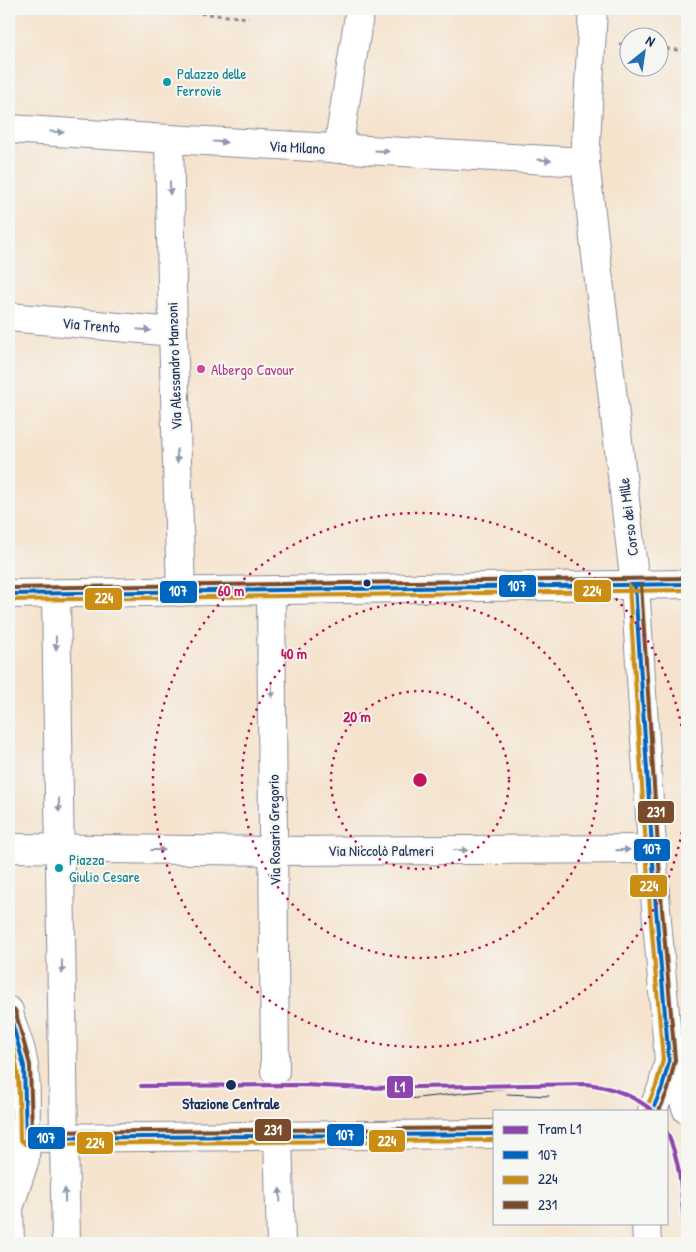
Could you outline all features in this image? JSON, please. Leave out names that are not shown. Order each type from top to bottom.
[{"type":"street","points":[[338,149],[360,9]]},
{"type":"street","name":"Corso dei Mille","points":[[593,9],[585,162],[635,585],[669,1061],[687,1110]]},
{"type":"street","name":"Via Milano","points":[[9,129],[169,140],[585,162]]},
{"type":"street","name":"Via Alessandro Manzoni","points":[[169,140],[181,592]]},
{"type":"street","name":"Via Trento","points":[[9,317],[173,332]]},
{"type":"street","points":[[9,594],[687,584]]},
{"type":"street","name":"Via Rosario Gregorio","points":[[271,590],[275,1071]]},
{"type":"street","points":[[56,594],[66,1243]]},
{"type":"street","name":"Via Niccolò Palmeri","points":[[9,848],[274,850],[653,849]]},
{"type":"street","points":[[9,1010],[22,1056],[25,1075],[26,1138],[25,1159],[9,1208],[10,1243]]},
{"type":"street","points":[[652,1110],[662,1088],[669,1061]]},
{"type":"street","points":[[26,1138],[493,1134]]},
{"type":"street","points":[[278,1136],[281,1243]]},
{"type":"street","points":[[646,1224],[647,1243]]},
{"type":"path","points":[[153,9],[249,18]]},
{"type":"path","points":[[668,49],[687,51]]},
{"type":"tram line","points":[[408,1099],[549,1084]]},
{"type":"tram line","name":"L1","points":[[141,1086],[304,1085],[364,1088],[587,1084],[605,1087],[622,1093],[638,1100],[652,1110]]},
{"type":"tram line","points":[[408,1087],[450,1090]]},
{"type":"tram line","points":[[507,1094],[549,1096]]},
{"type":"tram line","name":"L1","points":[[668,1135],[679,1172],[685,1243]]},
{"type":"transit line","name":"231","points":[[9,588],[687,578]]},
{"type":"transit line","name":"107","points":[[9,594],[687,584]]},
{"type":"transit line","name":"224","points":[[629,585],[650,909],[663,1060],[656,1086],[646,1109]]},
{"type":"transit line","name":"107","points":[[635,585],[656,909],[669,1061],[662,1088],[652,1110]]},
{"type":"transit line","name":"231","points":[[641,585],[662,909],[675,1060],[668,1090],[659,1110]]},
{"type":"transit line","name":"224","points":[[9,600],[687,590]]},
{"type":"transit line","name":"231","points":[[15,1010],[30,1065],[32,1132],[493,1128]]},
{"type":"transit line","name":"107","points":[[9,1011],[24,1066],[26,1138],[493,1134]]},
{"type":"transit line","name":"224","points":[[9,1034],[16,1060],[20,1139],[25,1144],[493,1140]]},
{"type":"place","name":"Palazzo delle Ferrovie","points":[[167,82]]},
{"type":"place","name":"Albergo Cavour","points":[[201,369]]},
{"type":"place","name":"Piazza Giulio Cesare","points":[[59,868]]},
{"type":"place","name":"Stazione Centrale","points":[[231,1085]]}]
